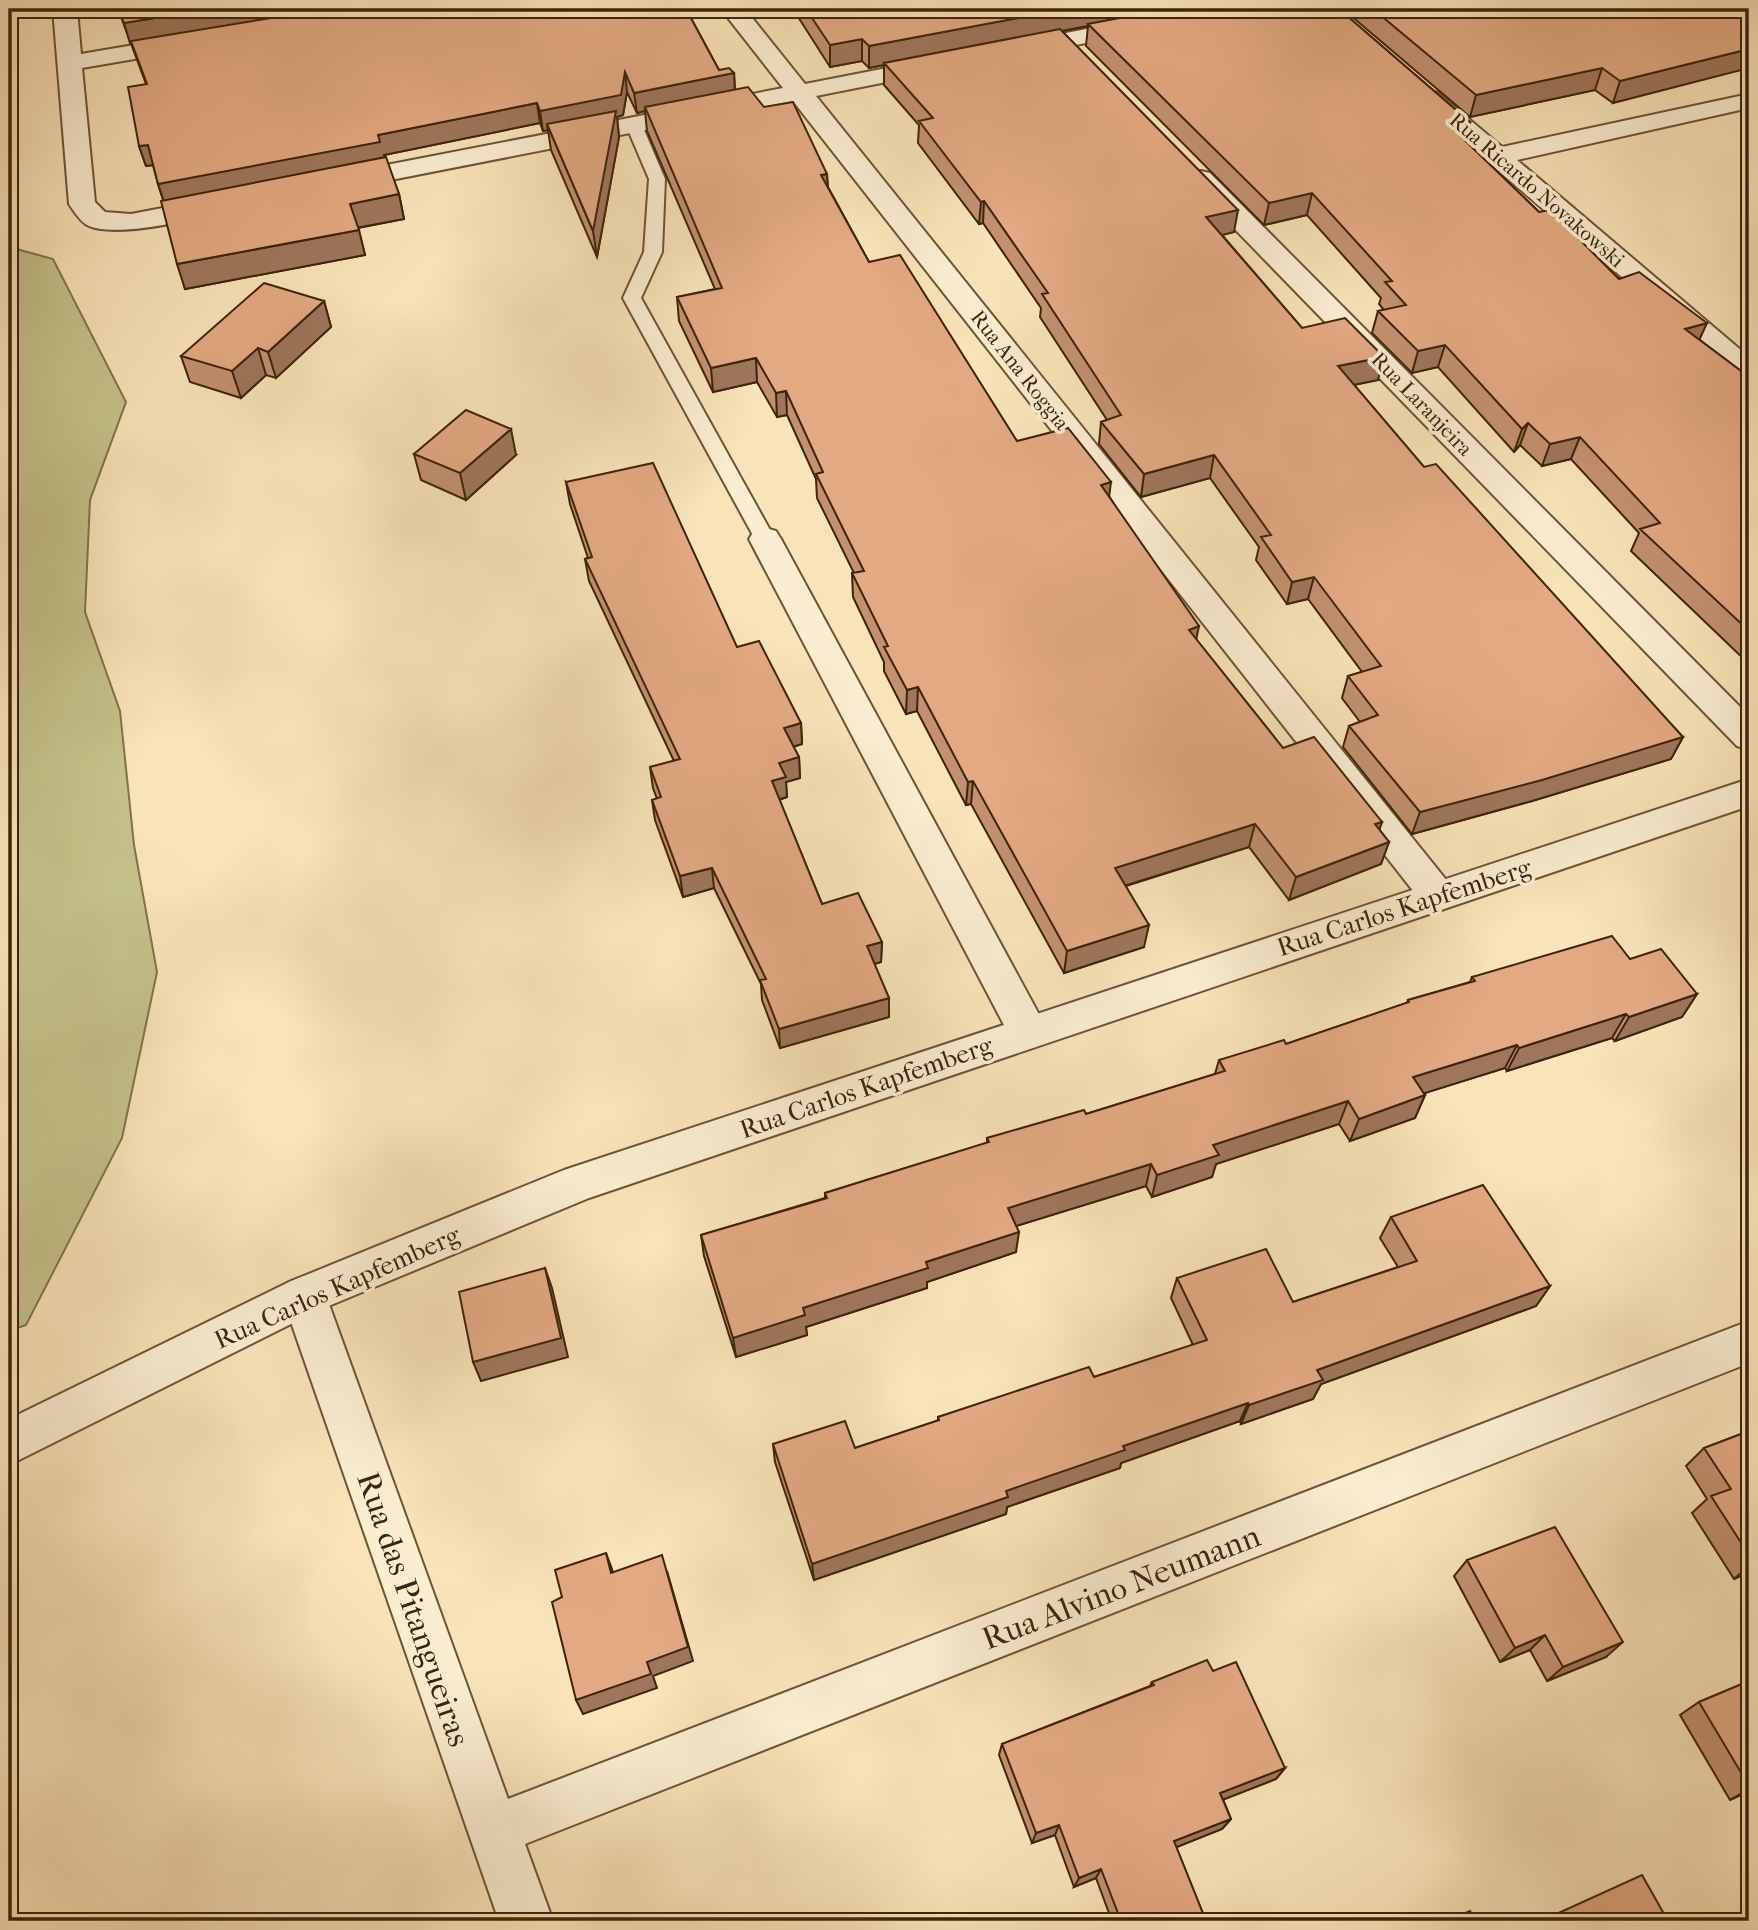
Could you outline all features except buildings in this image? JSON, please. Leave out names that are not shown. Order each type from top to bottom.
[{"type":"street","points":[[65,9],[82,204],[97,219],[131,222],[240,201]]},
{"type":"street","name":"Rua Ana Roggia","points":[[733,9],[1438,896]]},
{"type":"street","points":[[999,54],[1075,51],[1223,9]]},
{"type":"street","points":[[71,63],[204,40]]},
{"type":"street","points":[[321,186],[959,61]]},
{"type":"street","name":"Rua Ricardo Novakowski","points":[[1407,78],[1749,372]]},
{"type":"street","points":[[1498,156],[1749,101]]},
{"type":"street","name":"Rua Laranjeira","points":[[1183,160],[1749,737]]},
{"type":"street","points":[[765,539],[1028,1032]]},
{"type":"street","name":"Rua Carlos Kapfemberg","points":[[9,1443],[304,1296],[579,1183],[1749,792]]},
{"type":"street","name":"Rua das Pitangueiras","points":[[304,1296],[526,1921]]},
{"type":"street","name":"Rua Alvino Neumann","points":[[493,1832],[1749,1342]]},
{"type":"lane","points":[[634,125],[657,179],[653,252],[632,298],[765,539]]},
{"type":"shaded area","points":[[9,247],[53,259],[126,402],[90,500],[85,612],[120,711],[134,845],[157,972],[122,1138],[26,1325],[9,1331]]}]
